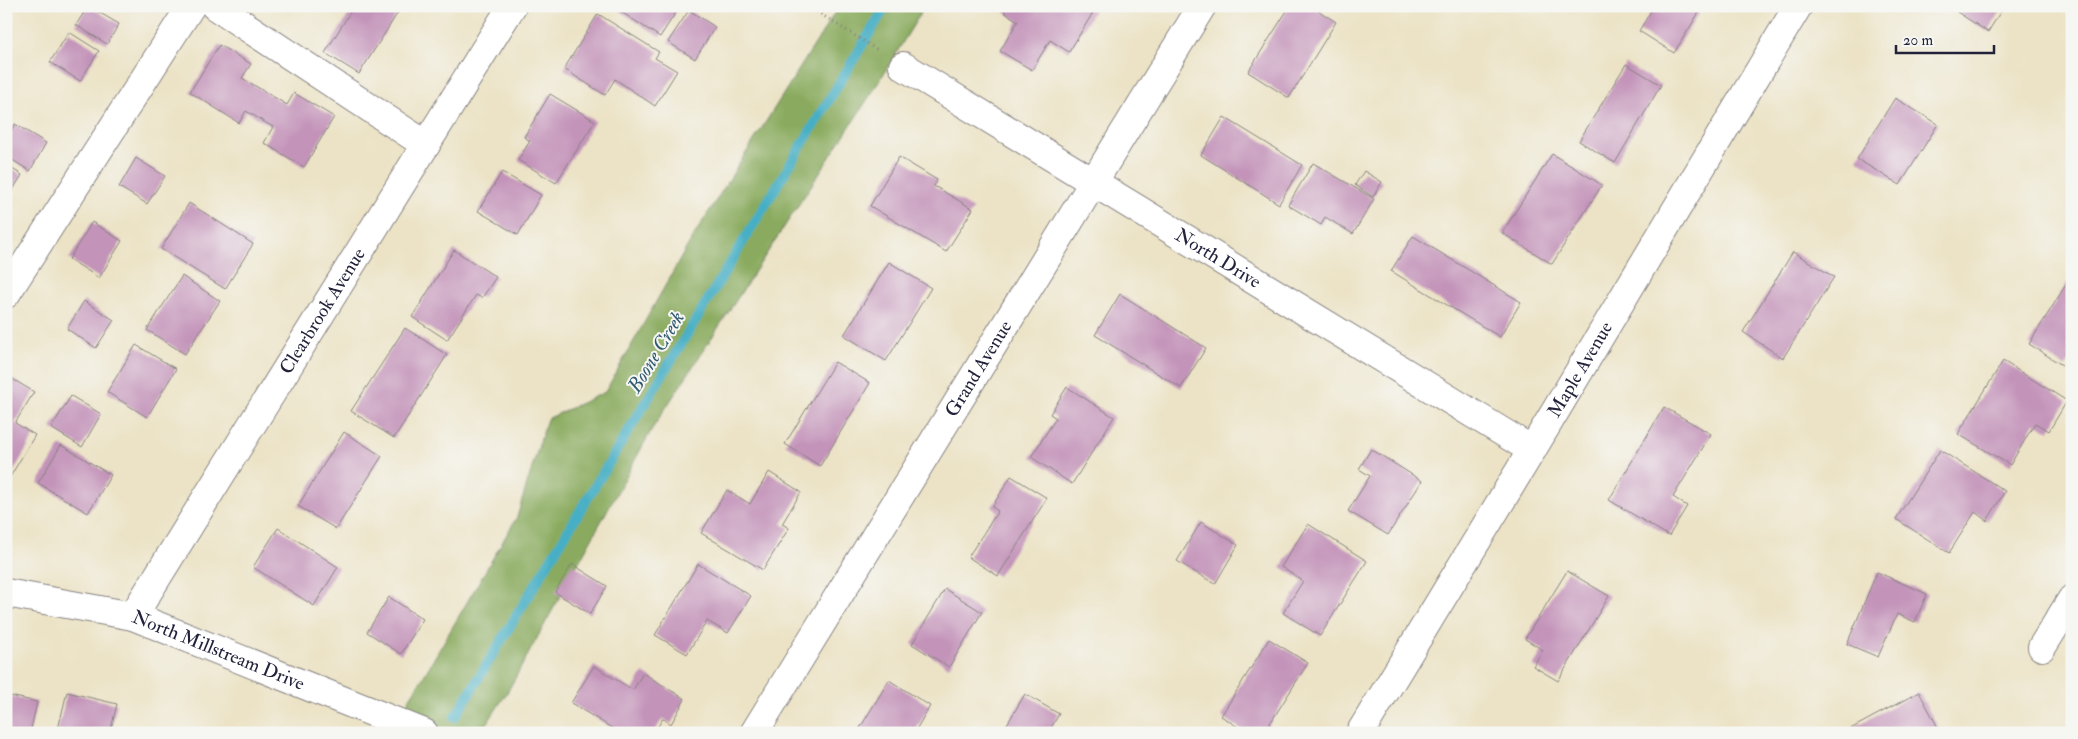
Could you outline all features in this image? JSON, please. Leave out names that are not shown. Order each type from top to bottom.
[{"type":"street","points":[[6,294],[191,6]]},
{"type":"street","points":[[215,6],[426,145]]},
{"type":"street","name":"Clearbrook Avenue","points":[[133,616],[512,6]]},
{"type":"street","name":"Grand Avenue","points":[[754,733],[1202,6]]},
{"type":"street","name":"Maple Avenue","points":[[1360,733],[1798,6]]},
{"type":"street","name":"North Drive","points":[[903,66],[1532,450]]},
{"type":"street","name":"North Millstream Drive","points":[[6,593],[133,616],[424,733]]},
{"type":"street","points":[[2042,647],[2072,599]]},
{"type":"path","points":[[808,6],[903,66]]},
{"type":"green space","points":[[839,6],[925,6],[875,88],[652,429],[508,691],[481,733],[387,733],[422,679],[517,517],[547,419],[605,392],[691,240]]},
{"type":"building","points":[[88,6],[119,24],[107,44],[76,25]]},
{"type":"building","points":[[354,6],[402,6],[359,74],[325,53]]},
{"type":"building","points":[[612,6],[680,6],[660,37]]},
{"type":"building","points":[[1007,6],[1097,6],[1069,52],[1050,40],[1032,70],[1000,51],[1018,21],[1004,12]]},
{"type":"building","points":[[1290,6],[1311,6],[1336,22],[1289,98],[1248,72]]},
{"type":"building","points":[[1654,6],[1703,6],[1674,53],[1639,31]]},
{"type":"building","points":[[1961,6],[2004,6],[1988,32],[1957,12]]},
{"type":"building","points":[[689,10],[715,27],[695,59],[668,42]]},
{"type":"building","points":[[598,14],[659,52],[655,58],[677,71],[655,106],[615,79],[605,95],[564,69]]},
{"type":"building","points":[[69,32],[99,51],[80,81],[50,62]]},
{"type":"building","points":[[219,45],[251,64],[242,78],[287,105],[294,93],[334,117],[304,167],[264,143],[273,127],[246,111],[239,123],[190,92]]},
{"type":"building","points":[[1626,64],[1661,85],[1615,163],[1579,141]]},
{"type":"building","points":[[550,94],[595,121],[556,183],[518,160],[530,141],[524,137]]},
{"type":"building","points":[[1895,98],[1938,124],[1900,185],[1857,159]]},
{"type":"building","points":[[1224,117],[1302,165],[1279,204],[1201,155]]},
{"type":"building","points":[[15,124],[46,143],[30,171],[6,156],[6,139]]},
{"type":"building","points":[[1552,154],[1602,185],[1552,264],[1502,233]]},
{"type":"building","points":[[899,157],[937,180],[934,186],[973,209],[946,252],[870,206]]},
{"type":"building","points":[[136,158],[165,176],[147,204],[119,187]]},
{"type":"building","points":[[1313,163],[1374,199],[1353,234],[1325,217],[1321,225],[1288,205]]},
{"type":"building","points":[[6,165],[22,175],[6,201]]},
{"type":"building","points":[[1364,171],[1382,182],[1373,197],[1355,185]]},
{"type":"building","points":[[502,172],[541,195],[518,235],[478,211]]},
{"type":"building","points":[[189,203],[253,244],[225,289],[161,249]]},
{"type":"building","points":[[92,222],[122,241],[99,278],[69,259]]},
{"type":"building","points":[[1413,236],[1521,302],[1500,337],[1391,271]]},
{"type":"building","points":[[454,250],[496,277],[482,298],[476,295],[447,340],[412,317]]},
{"type":"building","points":[[1793,252],[1834,277],[1783,358],[1743,332]]},
{"type":"building","points":[[889,262],[931,288],[886,361],[844,335]]},
{"type":"building","points":[[2072,275],[2072,357],[2065,367],[2029,344]]},
{"type":"building","points":[[182,276],[220,301],[185,354],[147,330]]},
{"type":"building","points":[[1120,294],[1206,348],[1181,388],[1095,335]]},
{"type":"building","points":[[84,301],[114,320],[96,348],[67,329]]},
{"type":"building","points":[[405,328],[447,355],[394,438],[351,411]]},
{"type":"building","points":[[136,345],[176,369],[147,417],[107,392]]},
{"type":"building","points":[[2003,361],[2067,401],[2049,431],[2035,423],[2010,465],[1958,434]]},
{"type":"building","points":[[835,362],[870,383],[820,466],[785,444]]},
{"type":"building","points":[[6,375],[34,392],[15,423],[35,435],[10,477],[6,475]]},
{"type":"building","points":[[1067,387],[1114,417],[1072,484],[1031,457],[1056,418],[1050,414]]},
{"type":"building","points":[[71,396],[101,414],[82,447],[51,428]]},
{"type":"building","points":[[1664,407],[1711,434],[1673,497],[1687,506],[1669,536],[1609,500]]},
{"type":"building","points":[[344,432],[382,456],[336,529],[298,506]]},
{"type":"building","points":[[61,445],[111,475],[88,513],[38,483]]},
{"type":"building","points":[[1371,449],[1422,481],[1388,535],[1348,511],[1370,476],[1359,469]]},
{"type":"building","points":[[1940,450],[2005,491],[1987,521],[1975,512],[1949,553],[1896,519]]},
{"type":"building","points":[[769,472],[801,492],[782,524],[789,528],[763,570],[701,533],[727,490],[750,504]]},
{"type":"building","points":[[1011,476],[1047,498],[998,576],[968,557],[998,511],[992,507]]},
{"type":"building","points":[[1201,522],[1238,545],[1215,584],[1177,561]]},
{"type":"building","points":[[1308,524],[1367,561],[1320,636],[1283,613],[1303,581],[1281,567]]},
{"type":"building","points":[[278,528],[338,567],[314,606],[253,567]]},
{"type":"building","points":[[572,564],[607,586],[590,614],[555,592]]},
{"type":"building","points":[[698,564],[751,596],[728,633],[707,621],[687,654],[655,635]]},
{"type":"building","points":[[1567,571],[1609,596],[1558,681],[1533,666],[1543,650],[1525,639]]},
{"type":"building","points":[[1877,572],[1927,594],[1915,622],[1897,614],[1878,657],[1847,644]]},
{"type":"building","points":[[945,589],[982,612],[949,667],[912,644]]},
{"type":"building","points":[[389,597],[423,619],[401,654],[367,632]]},
{"type":"building","points":[[1269,639],[1308,663],[1264,733],[1247,733],[1221,716]]},
{"type":"building","points":[[594,666],[633,690],[643,673],[685,699],[671,724],[663,718],[654,733],[620,733],[571,703]]},
{"type":"building","points":[[889,680],[930,706],[914,733],[857,733]]},
{"type":"building","points":[[67,692],[117,704],[110,733],[57,733]]},
{"type":"building","points":[[1919,692],[1940,731],[1936,733],[1843,733]]},
{"type":"building","points":[[1025,694],[1059,714],[1048,733],[1018,733],[1006,726]]},
{"type":"building","points":[[6,695],[37,702],[30,733],[6,733]]},
{"type":"waterway","name":"Boone Creek","points":[[455,717],[886,6]]}]
